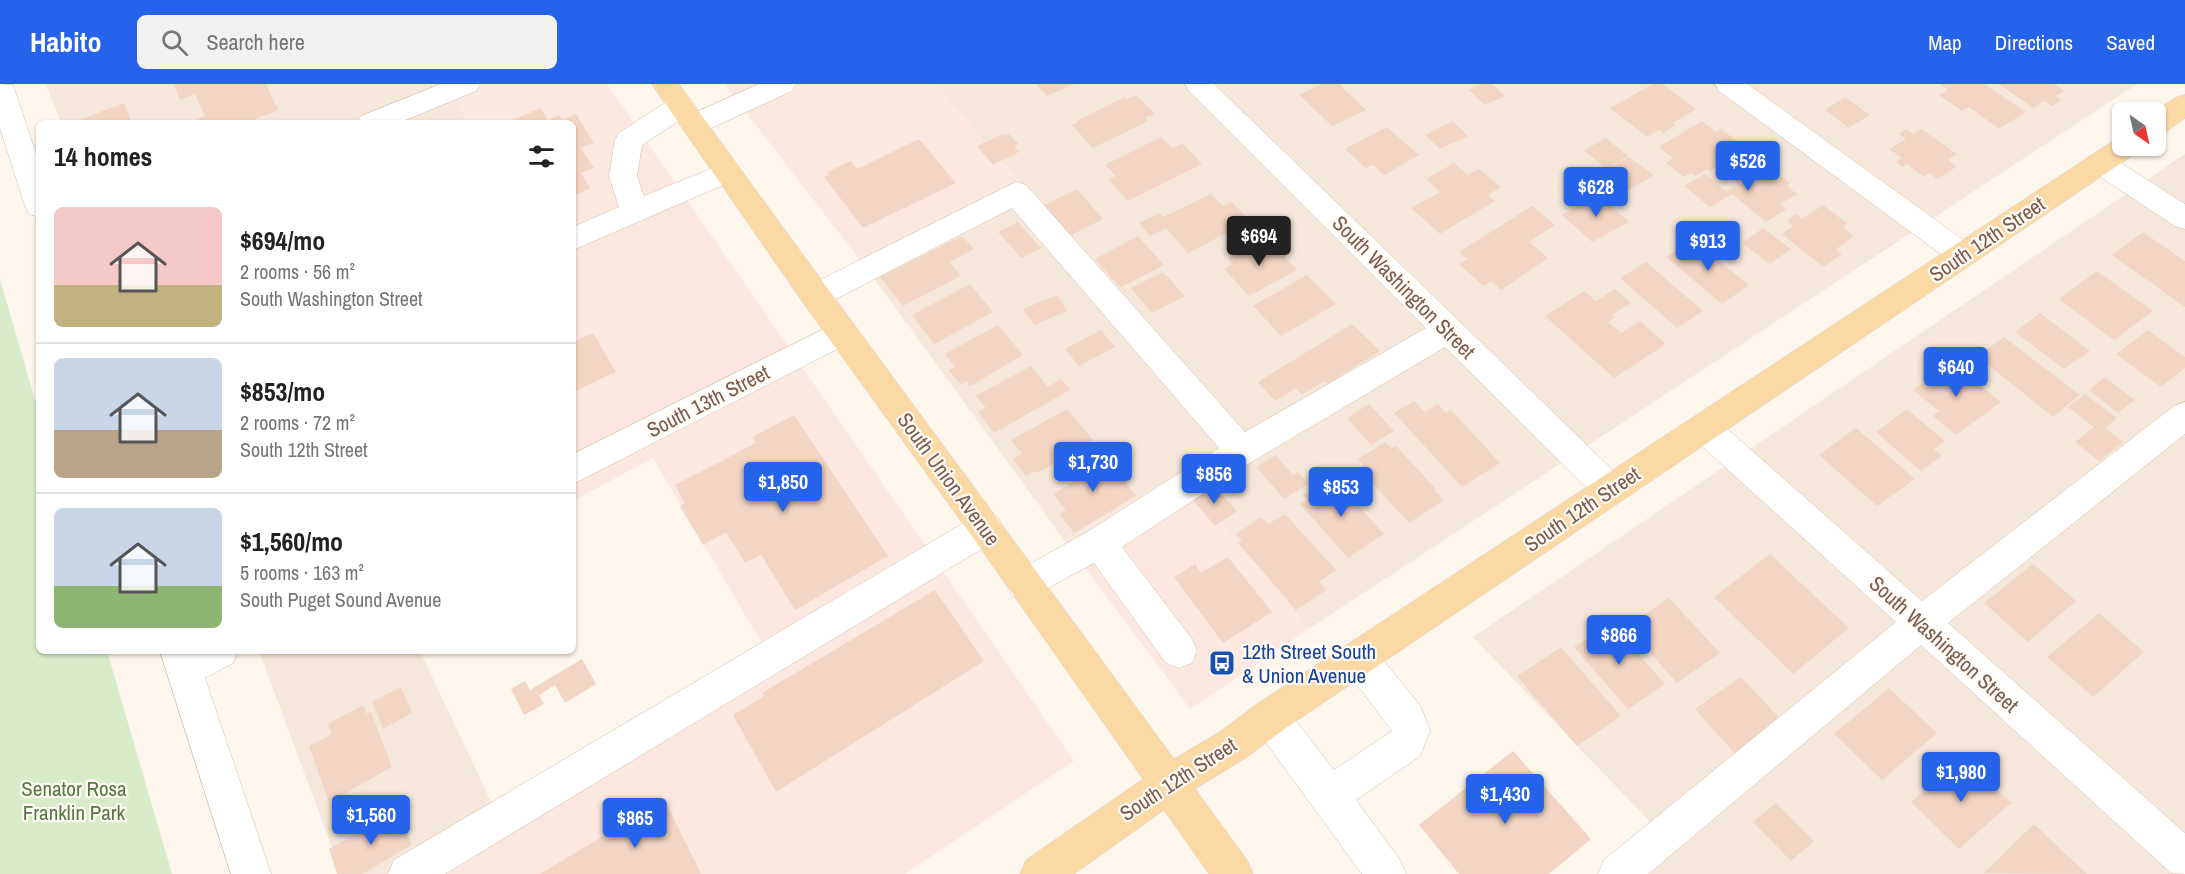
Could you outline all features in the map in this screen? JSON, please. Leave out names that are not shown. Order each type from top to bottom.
[{"type":"main road","name":"South Union Avenue","points":[[680,105],[815,296],[1170,783],[1233,874]]},
{"type":"main road","points":[[2166,118],[2185,105]]},
{"type":"main road","name":"South 12th Street","points":[[1040,874],[1170,783],[1234,744],[1270,717],[2112,155]]},
{"type":"street","points":[[378,120],[467,84]]},
{"type":"street","points":[[635,210],[623,176],[629,140],[680,105],[783,84]]},
{"type":"street","name":"South Washington Street","points":[[1198,84],[1611,490]]},
{"type":"street","points":[[1728,84],[1963,255]]},
{"type":"street","points":[[9,87],[36,194]]},
{"type":"street","points":[[2100,163],[2185,218]]},
{"type":"street","points":[[576,238],[635,210],[727,172]]},
{"type":"street","points":[[815,296],[1016,192],[1241,451]]},
{"type":"street","points":[[1024,585],[1099,543],[1241,451],[1448,330]]},
{"type":"street","name":"South 13th Street","points":[[576,468],[842,332]]},
{"type":"street","points":[[1618,874],[1920,624],[2185,415]]},
{"type":"street","name":"South Washington Street","points":[[1704,428],[1920,624],[2185,859]]},
{"type":"street","points":[[408,874],[986,528]]},
{"type":"street","points":[[1099,543],[1179,651]]},
{"type":"street","points":[[207,654],[181,660],[250,874]]},
{"type":"street","points":[[1330,795],[1407,743],[1411,731],[1408,720],[1359,658]]},
{"type":"street","points":[[1270,717],[1330,795],[1386,874]]},
{"type":"shaded area","points":[[46,84],[448,84],[467,117],[460,120],[60,120]]},
{"type":"shaded area","points":[[448,84],[607,84],[1074,761],[905,874],[421,874],[774,664],[653,458],[576,499],[576,120],[460,120],[467,117]]},
{"type":"shaded area","points":[[724,84],[935,84],[1033,198],[873,277]]},
{"type":"shaded area","points":[[935,84],[2137,84],[1309,629],[1180,472],[1065,541],[873,277],[1033,198]]},
{"type":"shaded area","points":[[2185,154],[2185,874],[1641,874],[1674,847],[1473,637]]},
{"type":"shaded area","points":[[1180,472],[1309,629],[1190,709],[1065,541]]},
{"type":"shaded area","points":[[260,654],[421,654],[502,825],[421,874],[342,874]]},
{"type":"green space","name":"Senator Rosa Franklin Park","points":[[0,279],[36,404],[36,654],[108,654],[172,874],[0,874]]},
{"type":"building","points":[[174,84],[266,84],[278,110],[253,120],[195,120],[205,116],[195,94],[180,100]]},
{"type":"building","points":[[1036,84],[1073,84],[1047,96]]},
{"type":"building","points":[[1322,84],[1339,84],[1366,110],[1332,126],[1299,95]]},
{"type":"building","points":[[1481,84],[1492,84],[1505,96],[1485,105],[1469,90]]},
{"type":"building","points":[[1653,84],[1662,84],[1696,109],[1673,123],[1676,125],[1663,133],[1660,130],[1647,137],[1610,108]]},
{"type":"building","points":[[1940,84],[1984,84],[2026,112],[1999,129],[1969,107],[1962,111],[1939,95],[1948,90]]},
{"type":"building","points":[[1999,84],[2054,84],[2064,91],[2055,96],[2061,100],[2052,106],[2044,101],[2033,108]]},
{"type":"building","points":[[1136,95],[1155,114],[1145,118],[1148,121],[1093,148],[1072,125],[1125,97],[1127,99]]},
{"type":"building","points":[[1845,97],[1870,115],[1849,128],[1825,110]]},
{"type":"building","points":[[124,103],[131,120],[82,120]]},
{"type":"building","points":[[541,108],[548,120],[512,120]]},
{"type":"building","points":[[576,114],[594,143],[581,148],[594,168],[581,173],[590,188],[576,195],[576,120],[562,120]]},
{"type":"building","points":[[559,115],[562,120],[548,120]]},
{"type":"building","points":[[1453,121],[1468,136],[1440,149],[1425,135]]},
{"type":"building","points":[[1702,121],[1716,132],[1721,129],[1744,146],[1719,161],[1722,163],[1710,171],[1707,169],[1695,176],[1691,173],[1684,177],[1666,163],[1673,158],[1659,147]]},
{"type":"building","points":[[1387,127],[1419,155],[1384,175],[1373,165],[1366,168],[1345,149]]},
{"type":"building","points":[[1906,129],[1913,134],[1921,129],[1957,154],[1948,160],[1956,167],[1937,179],[1929,173],[1924,177],[1907,164],[1903,167],[1896,162],[1902,158],[1889,149],[1906,139],[1899,134]]},
{"type":"building","points":[[1003,134],[1005,136],[1009,134],[1019,144],[1014,146],[1019,152],[993,165],[977,146]]},
{"type":"building","points":[[1161,137],[1172,148],[1182,143],[1202,164],[1128,201],[1108,179],[1116,176],[1105,165]]},
{"type":"building","points":[[1606,138],[1628,156],[1606,169],[1584,150]]},
{"type":"building","points":[[919,139],[956,183],[863,228],[824,177],[829,175],[827,172],[851,161],[857,169]]},
{"type":"building","points":[[1629,157],[1654,175],[1627,191],[1604,171]]},
{"type":"building","points":[[1454,163],[1468,175],[1479,169],[1501,187],[1488,195],[1495,201],[1440,234],[1411,208],[1440,192],[1426,179]]},
{"type":"building","points":[[1768,166],[1790,183],[1787,186],[1797,194],[1780,204],[1786,209],[1766,222],[1732,194],[1710,207],[1684,186],[1705,174],[1726,191],[1738,184],[1733,180],[1745,173],[1749,177]]},
{"type":"building","points":[[1077,189],[1103,219],[1067,237],[1041,207]]},
{"type":"building","points":[[1211,194],[1223,206],[1232,202],[1250,221],[1188,253],[1166,228],[1150,236],[1139,223],[1160,213],[1163,217]]},
{"type":"building","points":[[1599,195],[1629,222],[1592,242],[1562,215]]},
{"type":"building","points":[[1823,205],[1848,224],[1843,227],[1854,236],[1836,249],[1842,254],[1823,267],[1782,234],[1793,226],[1787,221],[1797,214],[1802,219]]},
{"type":"building","points":[[1532,206],[1555,225],[1529,242],[1548,258],[1501,290],[1491,281],[1483,286],[1459,264],[1467,259],[1459,252]]},
{"type":"building","points":[[1018,222],[1041,248],[1021,258],[998,232]]},
{"type":"building","points":[[1763,228],[1791,249],[1770,264],[1742,243]]},
{"type":"building","points":[[2143,232],[2185,261],[2185,307],[2112,255]]},
{"type":"building","points":[[962,236],[974,249],[950,262],[961,276],[903,306],[880,277]]},
{"type":"building","points":[[1138,236],[1164,265],[1120,288],[1095,259]]},
{"type":"building","points":[[1266,237],[1297,270],[1249,296],[1224,269],[1232,264],[1228,259],[1241,252],[1244,256],[1258,249],[1253,244]]},
{"type":"building","points":[[1693,240],[1749,285],[1722,304],[1666,257]]},
{"type":"building","points":[[1646,262],[1703,311],[1677,328],[1620,278]]},
{"type":"building","points":[[2097,271],[2153,311],[2114,340],[2059,299]]},
{"type":"building","points":[[1163,272],[1185,296],[1152,313],[1131,288]]},
{"type":"building","points":[[1307,275],[1336,304],[1281,336],[1253,306]]},
{"type":"building","points":[[970,284],[993,312],[934,344],[912,315]]},
{"type":"building","points":[[1615,289],[1631,303],[1612,315],[1615,317],[1608,322],[1621,333],[1640,321],[1666,344],[1614,378],[1545,316],[1584,291],[1596,301]]},
{"type":"building","points":[[1057,295],[1067,311],[1034,325],[1023,309]]},
{"type":"building","points":[[2040,313],[2090,351],[2064,369],[2015,332]]},
{"type":"building","points":[[1352,324],[1380,351],[1327,384],[1324,381],[1302,395],[1296,388],[1275,401],[1258,382]]},
{"type":"building","points":[[998,325],[1023,355],[970,386],[966,381],[961,385],[949,370],[955,367],[945,354]]},
{"type":"building","points":[[1101,330],[1115,347],[1079,366],[1065,349]]},
{"type":"building","points":[[2148,330],[2185,357],[2185,368],[2161,387],[2116,354]]},
{"type":"building","points":[[593,333],[616,372],[576,391],[576,341]]},
{"type":"building","points":[[2004,337],[2080,395],[2053,417],[1977,356]]},
{"type":"building","points":[[1952,363],[2001,402],[1956,435],[1933,416],[1939,411],[1913,390]]},
{"type":"building","points":[[1031,366],[1048,387],[1061,379],[1070,390],[994,433],[978,412],[986,408],[976,396]]},
{"type":"building","points":[[2105,377],[2135,400],[2118,413],[2089,390]]},
{"type":"building","points":[[2085,394],[2117,418],[2105,428],[2123,442],[2099,461],[2075,442],[2094,427],[2068,407]]},
{"type":"building","points":[[1414,401],[1424,412],[1438,404],[1446,413],[1451,410],[1500,463],[1462,487],[1394,413]]},
{"type":"building","points":[[1369,404],[1394,431],[1371,445],[1347,418]]},
{"type":"building","points":[[1067,409],[1093,440],[1037,473],[1035,471],[1026,476],[1013,459],[1022,454],[1011,440]]},
{"type":"building","points":[[1907,409],[1945,441],[1934,449],[1942,456],[1921,471],[1876,432]]},
{"type":"building","points":[[794,415],[888,556],[795,610],[761,555],[745,563],[726,532],[703,545],[680,506],[685,503],[675,485],[756,443],[752,437]]},
{"type":"building","points":[[1856,428],[1915,479],[1877,506],[1819,455]]},
{"type":"building","points":[[1385,442],[1391,448],[1396,446],[1444,500],[1409,523],[1358,468],[1364,465],[1358,459]]},
{"type":"building","points":[[1102,453],[1136,496],[1074,533],[1059,514],[1066,510],[1053,494],[1080,478],[1073,469]]},
{"type":"building","points":[[1276,455],[1293,475],[1298,472],[1308,484],[1284,499],[1256,467]]},
{"type":"building","points":[[1332,477],[1384,534],[1348,558],[1300,504],[1307,500],[1303,495]]},
{"type":"building","points":[[1213,484],[1237,511],[1215,526],[1191,498]]},
{"type":"building","points":[[1285,514],[1336,570],[1319,582],[1326,590],[1296,610],[1238,543],[1242,540],[1236,534],[1261,517],[1268,524]]},
{"type":"building","points":[[1770,554],[1849,628],[1793,674],[1714,597]]},
{"type":"building","points":[[1228,557],[1272,612],[1223,643],[1174,577],[1195,564],[1201,573]]},
{"type":"building","points":[[2033,564],[2076,601],[2028,642],[1984,603]]},
{"type":"building","points":[[935,590],[984,661],[776,792],[733,715],[764,696],[762,693]]},
{"type":"building","points":[[1669,598],[1720,653],[1677,683],[1627,627]]},
{"type":"building","points":[[2099,613],[2144,652],[2093,697],[2047,657]]},
{"type":"building","points":[[1610,623],[1665,684],[1628,709],[1574,647]]},
{"type":"building","points":[[1561,647],[1621,716],[1577,746],[1517,676]]},
{"type":"building","points":[[582,659],[596,684],[565,703],[555,685],[539,695],[544,704],[524,715],[511,689],[525,681],[530,690]]},
{"type":"building","points":[[1741,677],[1782,721],[1736,755],[1695,709]]},
{"type":"building","points":[[401,687],[412,713],[383,729],[372,702]]},
{"type":"building","points":[[1889,688],[1937,733],[1882,780],[1834,734]]},
{"type":"building","points":[[363,705],[367,714],[371,712],[392,767],[329,802],[309,746],[332,734],[328,724]]},
{"type":"building","points":[[1513,751],[1591,839],[1549,874],[1459,874],[1419,825]]},
{"type":"building","points":[[1962,757],[2011,803],[1959,849],[1911,802]]},
{"type":"building","points":[[664,799],[701,874],[540,874]]},
{"type":"building","points":[[1776,803],[1814,841],[1791,861],[1753,822]]},
{"type":"building","points":[[398,809],[412,845],[362,874],[337,874],[329,849]]},
{"type":"building","points":[[2034,824],[2087,874],[1984,873]]},
{"type":"place","name":"12th Street South & Union Avenue","points":[[1222,663]]}]
